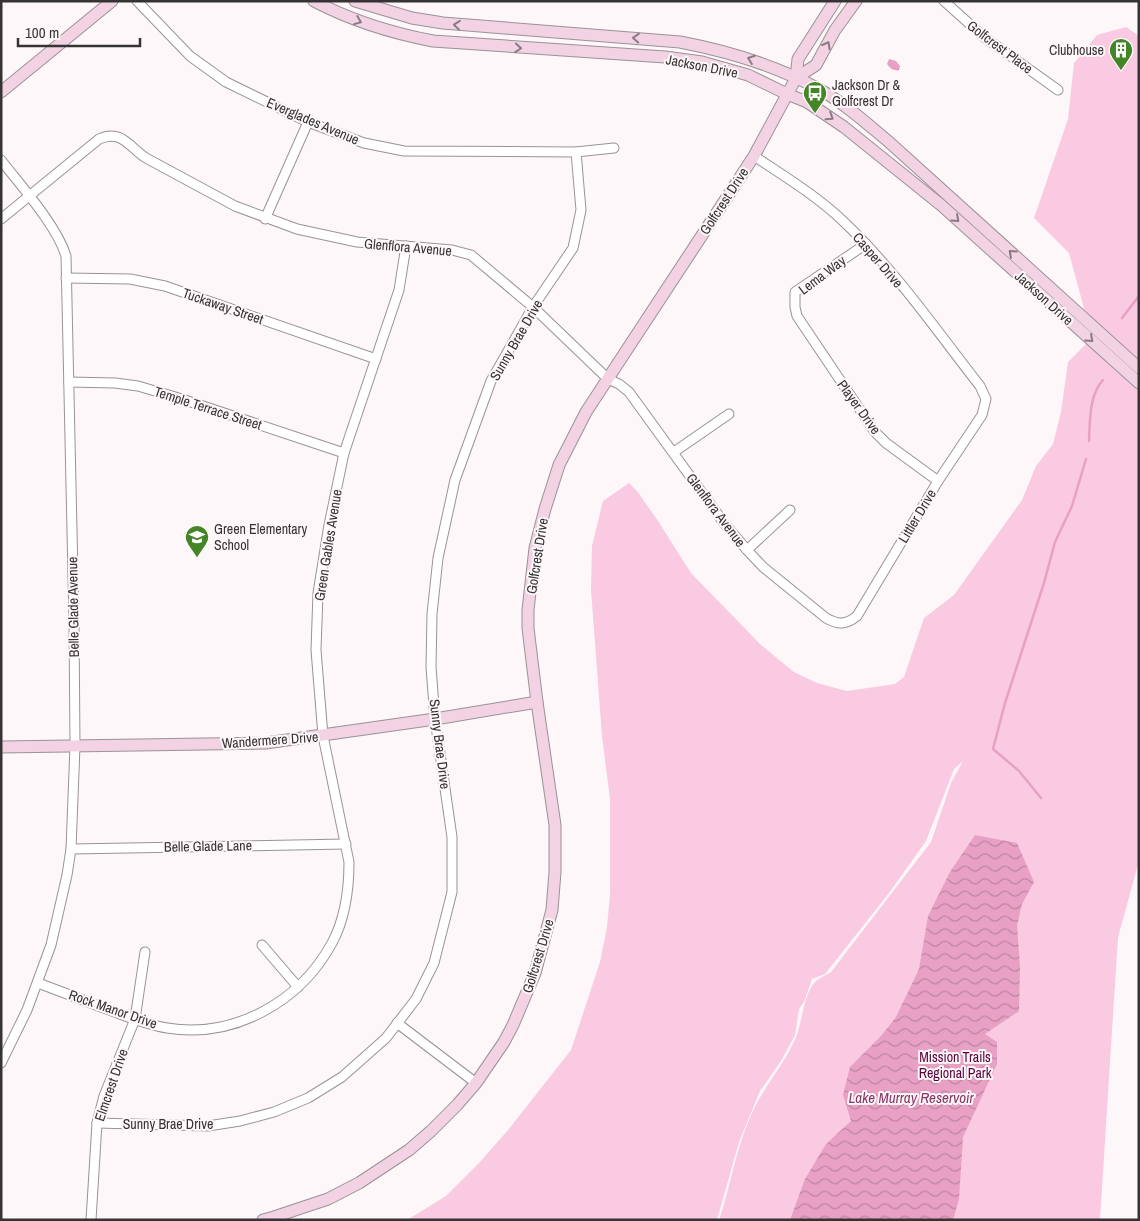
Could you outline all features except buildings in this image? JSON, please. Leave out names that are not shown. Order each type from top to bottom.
[{"type":"main road","points":[[1,92],[112,1]]},
{"type":"main road","name":"Jackson Drive","points":[[314,1],[365,24],[405,35],[466,44],[702,62],[748,75],[807,102],[881,155],[941,205],[1139,383]]},
{"type":"main road","name":"Jackson Drive","points":[[356,1],[412,18],[443,24],[680,42],[713,48],[746,57],[816,87],[854,113],[889,142],[1139,368]]},
{"type":"main road","name":"Golfcrest Drive","points":[[262,1220],[274,1218],[328,1199],[359,1183],[409,1150],[457,1105],[476,1083],[504,1042],[513,1025],[535,973],[552,910],[555,872],[555,825],[528,628],[528,610],[535,548],[545,508],[559,465],[586,412],[754,156],[796,78],[798,59],[834,1]]},
{"type":"main road","name":"Golfcrest Drive","points":[[796,78],[816,65],[835,30],[856,1]]},
{"type":"main road","name":"Wandermere Drive","points":[[1,747],[266,743],[435,720],[537,702]]},
{"type":"street","name":"Everglades Avenue","points":[[136,1],[190,56],[226,82],[308,122],[364,143],[404,152],[576,152],[614,148]]},
{"type":"street","name":"Golfcrest Place","points":[[944,1],[984,37],[1058,90]]},
{"type":"street","points":[[265,218],[308,122]]},
{"type":"street","name":"Glenflora Avenue","points":[[30,197],[99,139],[115,135],[123,139],[136,152],[146,158],[236,206],[297,229],[356,242],[452,250],[470,255],[533,307],[608,378],[629,392],[724,523],[747,550],[763,567],[826,618]]},
{"type":"street","name":"Sunny Brae Drive","points":[[98,1123],[208,1126],[240,1122],[274,1112],[308,1098],[342,1077],[386,1038],[416,999],[434,962],[452,892],[452,837],[435,720],[431,667],[432,614],[438,558],[455,480],[492,381],[533,307],[573,248],[581,210],[576,152]]},
{"type":"street","name":"Casper Drive","points":[[754,156],[790,179],[834,214],[866,244],[892,273],[980,386]]},
{"type":"street","name":"Belle Glade Avenue","points":[[1,160],[30,197],[62,244],[66,256],[75,746],[67,875],[51,946],[38,983],[1,1062]]},
{"type":"street","points":[[1,219],[30,197]]},
{"type":"street","name":"Lema Way","points":[[797,316],[795,292],[866,244]]},
{"type":"street","name":"Green Gables Avenue","points":[[298,987],[311,974],[332,943],[340,924],[349,883],[349,862],[346,844],[323,736],[316,650],[318,593],[329,525],[344,454],[399,290],[406,246]]},
{"type":"street","name":"Tuckaway Street","points":[[66,278],[130,279],[164,286],[376,360]]},
{"type":"street","name":"Player Drive","points":[[797,316],[875,432],[886,443],[938,481]]},
{"type":"street","name":"Temple Terrace Street","points":[[69,382],[115,383],[138,386],[344,454]]},
{"type":"street","name":"Littler Drive","points":[[826,618],[842,624],[850,622],[856,616],[938,481],[982,415],[986,399],[980,386]]},
{"type":"street","points":[[674,452],[729,414]]},
{"type":"street","points":[[747,550],[790,510]]},
{"type":"street","name":"Belle Glade Lane","points":[[70,848],[346,844]]},
{"type":"street","points":[[262,944],[298,987]]},
{"type":"street","name":"Elmcrest Drive","points":[[91,1220],[98,1123],[104,1096],[135,1019],[146,952]]},
{"type":"street","name":"Rock Manor Drive","points":[[38,983],[135,1019],[167,1028],[200,1030],[220,1027],[262,1013],[280,1002],[298,987]]},
{"type":"street","points":[[397,1023],[476,1083]]},
{"type":"green space","name":"Mission Trails Regional Park","points":[[1126,27],[1139,36],[1139,861],[1118,937],[1100,1220],[719,1220],[746,1126],[762,1094],[791,1047],[798,1031],[811,987],[831,972],[931,842],[951,783],[963,761],[954,769],[926,841],[889,893],[825,974],[812,979],[804,1002],[799,1009],[795,1035],[781,1061],[760,1091],[739,1142],[717,1220],[407,1220],[446,1196],[480,1162],[508,1130],[571,1050],[600,962],[607,927],[610,894],[610,799],[602,736],[591,590],[592,546],[603,501],[629,483],[637,491],[658,521],[691,573],[761,645],[794,672],[817,683],[847,691],[895,684],[904,677],[924,618],[954,595],[1022,500],[1036,466],[1053,444],[1061,412],[1068,362],[1092,338],[1069,253],[1034,218],[1068,119],[1074,63],[1097,35]]},
{"type":"water","points":[[889,59],[896,61],[900,66],[899,70],[893,70],[889,67],[887,64]]},
{"type":"water","name":"Lake Murray Reservoir","points":[[975,835],[1017,843],[1034,882],[1022,904],[1017,925],[1020,967],[1019,1011],[985,1034],[997,1042],[997,1064],[963,1137],[959,1199],[953,1220],[790,1220],[805,1179],[826,1144],[851,1121],[843,1095],[850,1067],[881,1036],[896,1017],[919,969],[928,916],[950,872]]},
{"type":"waterway","points":[[1122,318],[1139,296]]},
{"type":"waterway","points":[[1089,441],[1093,401],[1098,386],[1103,380]]},
{"type":"waterway","points":[[1041,798],[1019,771],[993,749],[1005,703],[1044,583],[1055,542],[1072,506],[1086,459]]},
{"type":"place","name":"Clubhouse","points":[[1121,71]]},
{"type":"place","name":"Jackson Dr & Golfcrest Dr","points":[[815,114]]},
{"type":"place","name":"Green Elementary School","points":[[197,558]]}]
